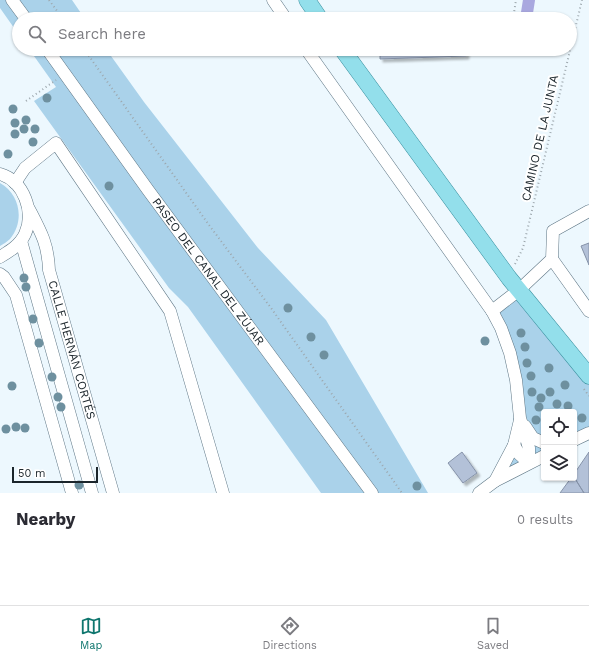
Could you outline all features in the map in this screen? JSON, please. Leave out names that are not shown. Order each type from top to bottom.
[{"type":"main road","points":[[307,0],[315,12]]},
{"type":"main road","points":[[347,56],[514,284],[589,376]]},
{"type":"street","points":[[12,0],[21,12]]},
{"type":"street","points":[[273,0],[281,12]]},
{"type":"street","name":"PASEO DEL CANAL DEL ZÚJAR","points":[[52,56],[153,196],[372,493]]},
{"type":"street","points":[[311,56],[492,311],[501,328],[510,353],[516,380],[520,418],[529,448],[529,463]]},
{"type":"street","points":[[0,174],[15,183],[25,168],[56,144],[170,311],[223,493]]},
{"type":"street","name":"CALLE HERNÁN CORTÉS","points":[[15,183],[24,195],[46,246],[49,270],[113,493]]},
{"type":"street","points":[[0,257],[13,250],[21,241],[29,222],[29,209]]},
{"type":"street","points":[[589,211],[553,231],[552,258],[589,311]]},
{"type":"street","name":"CALLE HERNÁN CORTÉS","points":[[21,241],[92,493]]},
{"type":"street","points":[[492,311],[514,284],[552,258]]},
{"type":"street","points":[[0,274],[16,295],[72,493]]},
{"type":"street","points":[[520,418],[533,438],[541,442]]},
{"type":"street","points":[[495,481],[514,445],[520,418]]},
{"type":"street","points":[[577,439],[589,433]]},
{"type":"street","points":[[514,445],[519,454],[529,463]]},
{"type":"street","points":[[480,493],[495,481],[541,457]]},
{"type":"path","points":[[49,0],[58,12]]},
{"type":"path","points":[[514,12],[516,0]]},
{"type":"path","name":"CAMINO DE LA JUNTA","points":[[577,21],[582,0]]},
{"type":"path","points":[[89,56],[209,225],[272,308],[402,493]]},
{"type":"path","name":"CAMINO DE LA JUNTA","points":[[514,284],[569,56]]},
{"type":"shaded area","points":[[0,0],[72,0],[80,12],[12,12],[12,25],[0,8]]},
{"type":"shaded area","points":[[34,56],[111,56],[144,102],[258,248],[326,320],[428,493],[321,493],[188,307],[169,288],[34,101],[56,87]]},
{"type":"shaded area","points":[[0,183],[12,194],[16,201],[19,216],[15,232],[10,239],[0,246]]},
{"type":"shaded area","points":[[519,290],[589,376],[589,433],[577,439],[577,409],[541,409],[541,458],[495,481],[514,445],[516,380],[492,311]]},
{"type":"building","points":[[380,56],[466,56],[380,59]]},
{"type":"building","points":[[589,243],[589,265],[581,246]]},
{"type":"building","points":[[462,452],[477,473],[463,483],[448,463]]},
{"type":"building","points":[[589,452],[589,493],[584,493],[576,481],[577,470]]},
{"type":"building","points":[[569,481],[576,481],[584,493],[560,493]]},
{"type":"waterway","points":[[527,12],[529,0]]}]
